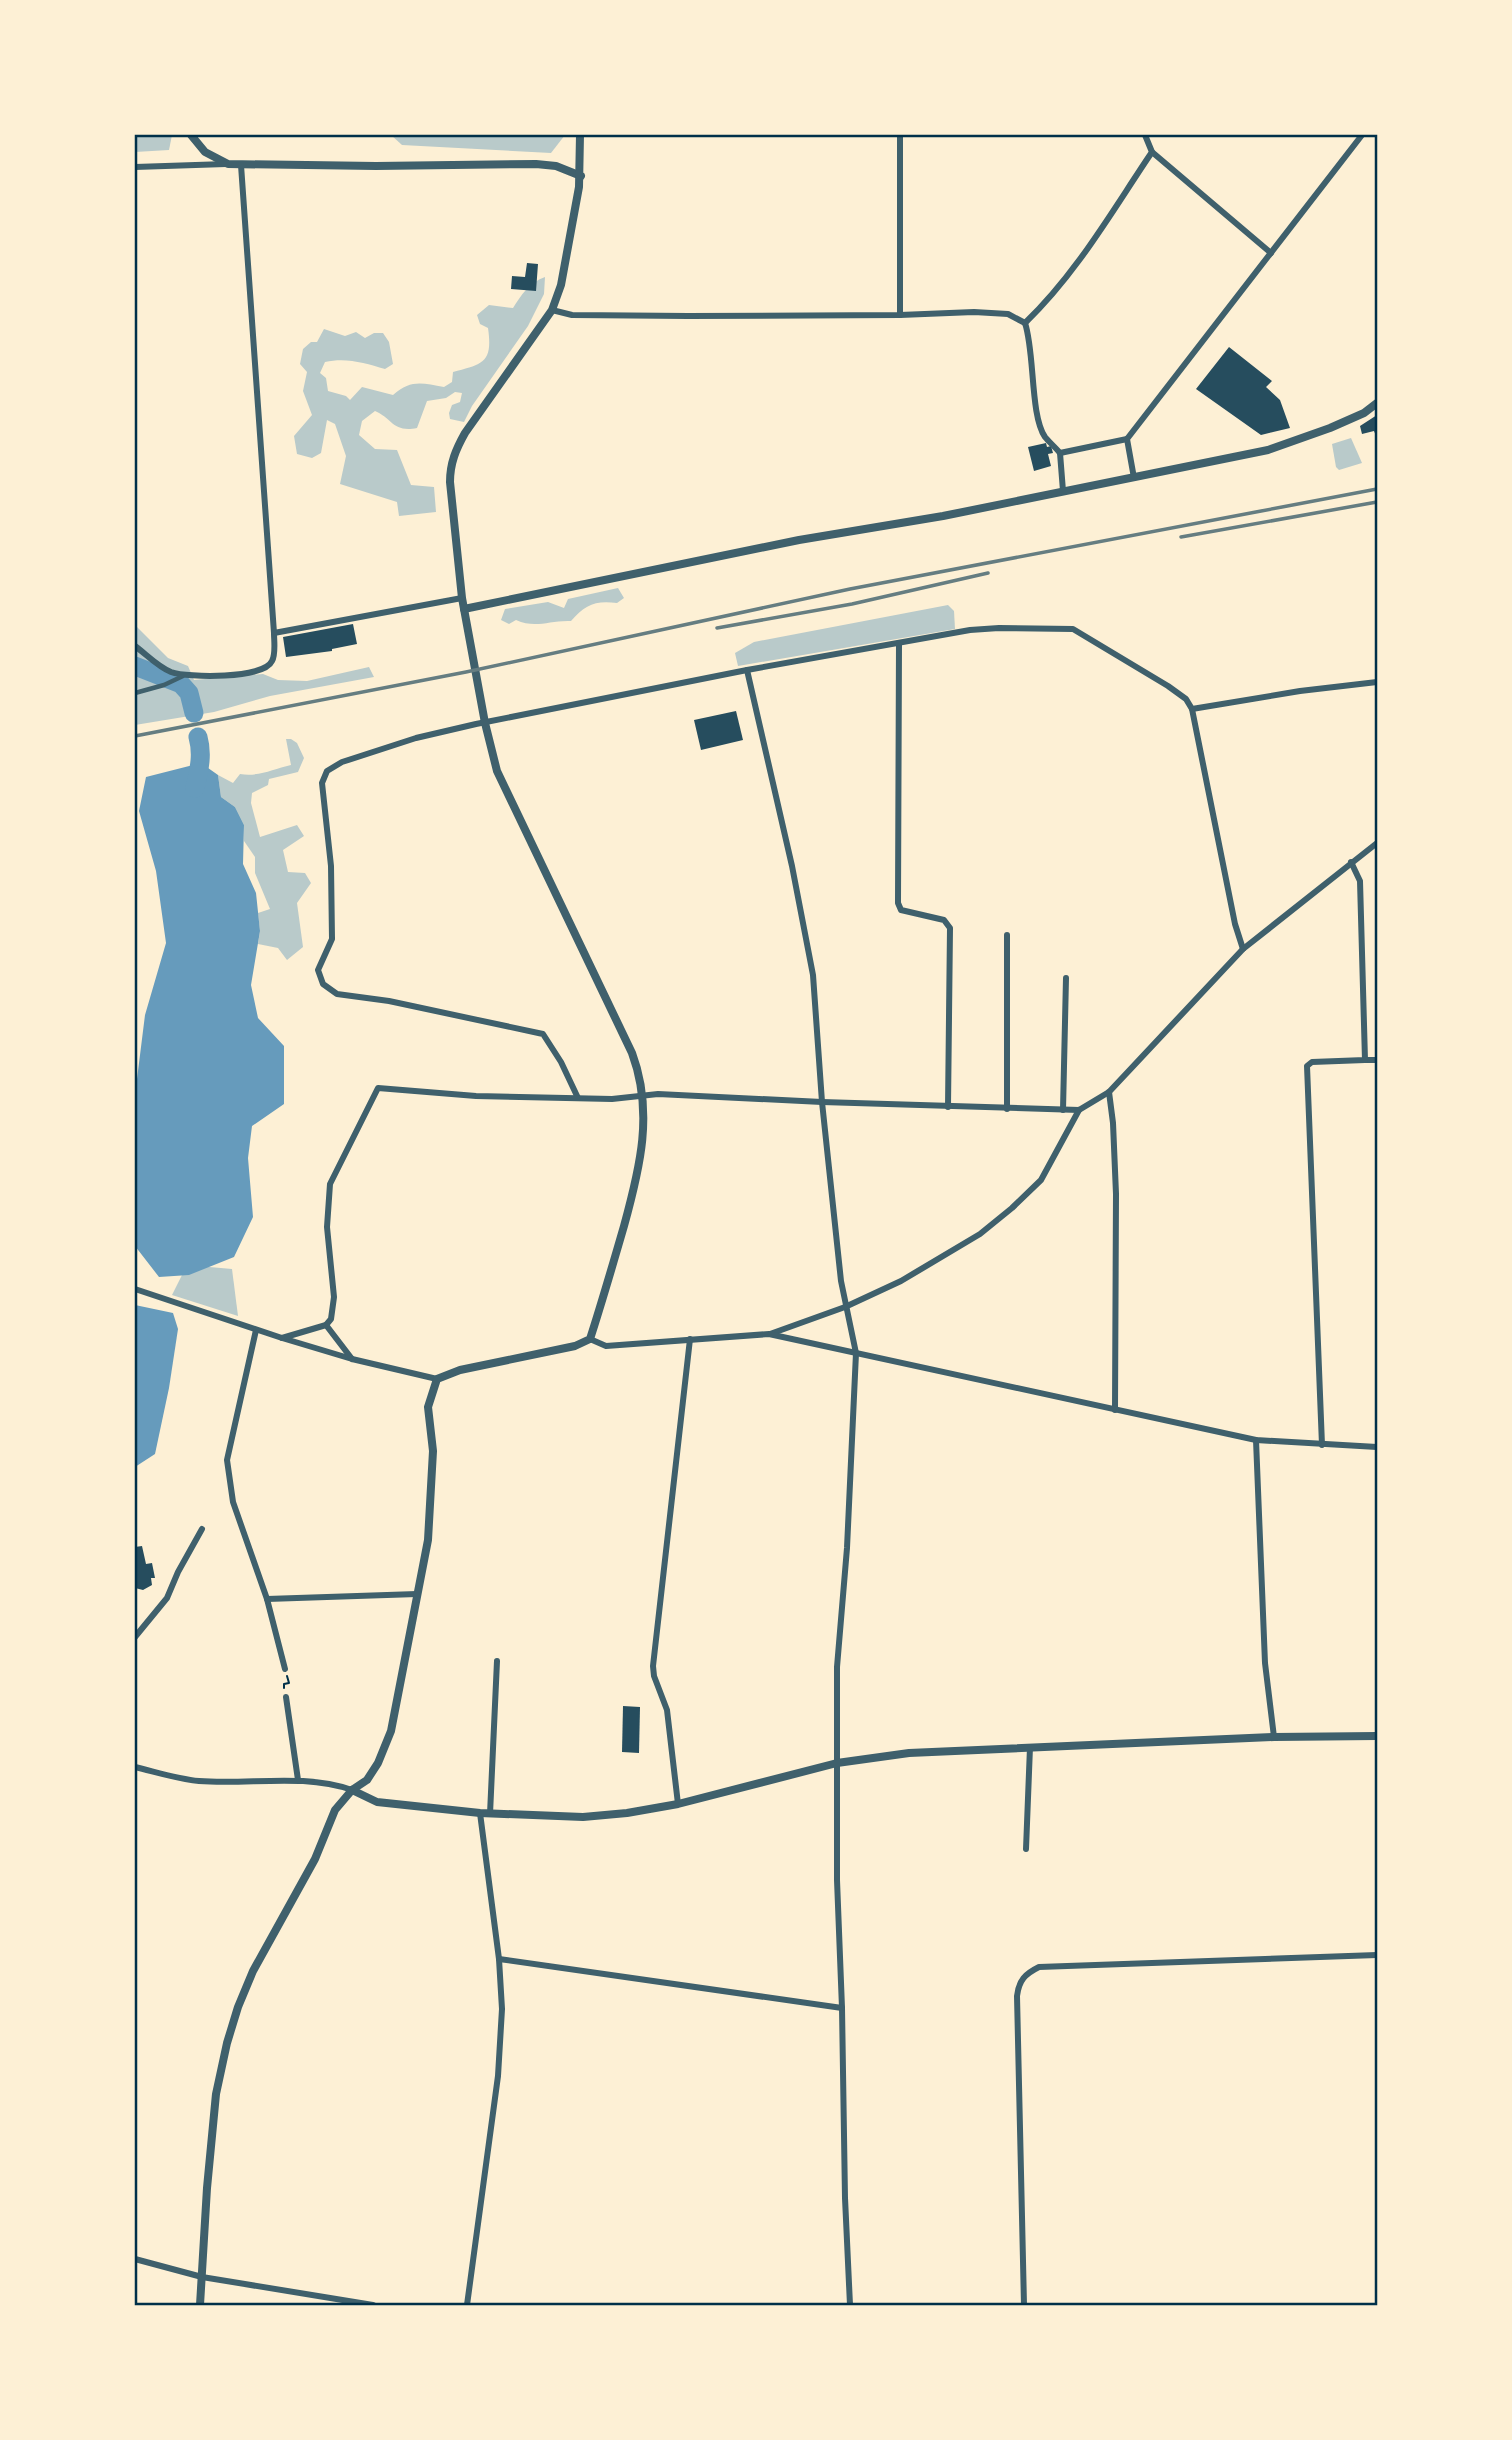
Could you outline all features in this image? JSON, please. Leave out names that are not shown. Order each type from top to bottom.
[{"type":"street","points":[[191,135],[205,152],[228,164]]},
{"type":"street","points":[[135,1289],[352,1359],[437,1379],[460,1370],[575,1346],[590,1339],[609,1282],[636,1182],[644,1139],[640,1074],[497,771],[485,723],[462,598],[450,482],[454,454],[465,433],[552,310],[561,285],[581,176],[580,135]]},
{"type":"street","points":[[900,135],[900,315]]},
{"type":"street","points":[[1145,135],[1152,152],[1271,253]]},
{"type":"street","points":[[1060,453],[1127,439],[1362,135]]},
{"type":"street","points":[[1025,323],[1051,299],[1103,228],[1152,152]]},
{"type":"street","points":[[135,167],[228,164],[536,164],[556,166],[581,176]]},
{"type":"street","points":[[135,646],[169,671],[183,676],[250,673],[270,665],[273,660],[274,634],[242,164]]},
{"type":"street","points":[[552,310],[572,315],[1008,314],[1025,323],[1030,338],[1036,402],[1044,435],[1060,453],[1063,491]]},
{"type":"street","points":[[464,609],[811,537],[943,516],[1268,450],[1330,428],[1364,413],[1377,403]]},
{"type":"street","points":[[1127,439],[1134,478]]},
{"type":"street","points":[[274,634],[462,598]]},
{"type":"street","points":[[578,1098],[561,1062],[543,1034],[389,1001],[337,994],[323,984],[318,970],[332,939],[331,866],[322,783],[327,771],[342,762],[416,738],[747,670],[999,628],[1073,629],[1168,686],[1186,699],[1192,709],[1235,925],[1243,949]]},
{"type":"street","points":[[899,643],[898,903],[901,910],[944,920],[950,928],[948,1107]]},
{"type":"street","points":[[747,670],[792,866],[813,975],[822,1102],[845,1307],[856,1353],[847,1548],[837,1667],[837,1880],[850,2305]]},
{"type":"street","points":[[135,693],[164,685],[183,676]]},
{"type":"street","points":[[1192,709],[1300,691],[1377,682]]},
{"type":"street","points":[[282,1338],[326,1325],[331,1319],[334,1297],[327,1227],[330,1184],[378,1088],[476,1096],[612,1099],[643,1095],[1079,1110],[1110,1092],[1243,949],[1377,843]]},
{"type":"street","points":[[1351,862],[1360,881],[1365,1060]]},
{"type":"street","points":[[1007,935],[1007,1109]]},
{"type":"street","points":[[1063,1110],[1066,978]]},
{"type":"street","points":[[1322,1445],[1307,1066],[1312,1062],[1377,1060]]},
{"type":"street","points":[[1110,1092],[1116,1194],[1115,1410]]},
{"type":"street","points":[[590,1339],[606,1346],[769,1334],[845,1307],[901,1281],[980,1234],[1012,1209],[1041,1180],[1079,1110]]},
{"type":"street","points":[[326,1325],[352,1359]]},
{"type":"street","points":[[256,1330],[227,1460],[233,1502],[267,1599],[285,1669]]},
{"type":"street","points":[[769,1334],[1256,1440],[1377,1447]]},
{"type":"street","points":[[678,1804],[667,1710],[653,1666],[690,1339]]},
{"type":"street","points":[[200,2305],[216,2094],[227,2043],[253,1971],[314,1859],[335,1810],[352,1790],[367,1780],[378,1763],[391,1731],[428,1540],[433,1451],[428,1407],[437,1379]]},
{"type":"street","points":[[1256,1440],[1265,1663],[1274,1737]]},
{"type":"street","points":[[135,1637],[167,1598],[202,1529]]},
{"type":"street","points":[[267,1599],[417,1594]]},
{"type":"street","points":[[490,1814],[497,1661]]},
{"type":"street","points":[[286,1698],[298,1780]]},
{"type":"street","points":[[135,1767],[198,1781],[298,1780],[338,1786],[377,1802],[490,1814],[583,1817],[678,1804],[837,1763],[909,1754],[1274,1737],[1377,1736]]},
{"type":"street","points":[[1026,1849],[1030,1747]]},
{"type":"street","points":[[467,2305],[498,2076],[502,2008],[499,1959],[480,1813]]},
{"type":"street","points":[[1024,2305],[1017,1996],[1019,1983],[1027,1972],[1039,1966],[1377,1955]]},
{"type":"street","points":[[499,1959],[842,2008]]},
{"type":"street","points":[[135,2259],[202,2277],[373,2305]]},
{"type":"path","points":[[284,1685],[289,1683]]},
{"type":"shaded area","points":[[135,135],[172,135],[169,150],[135,152]]},
{"type":"shaded area","points":[[391,135],[565,135],[551,153],[402,145]]},
{"type":"shaded area","points":[[545,277],[544,294],[528,326],[472,406],[464,422],[450,419],[452,405],[460,402],[462,393],[455,392],[446,398],[427,401],[417,428],[398,427],[375,411],[362,421],[359,435],[375,449],[397,450],[411,485],[434,487],[436,512],[399,516],[397,502],[340,484],[346,456],[335,424],[327,420],[321,453],[312,458],[297,454],[294,436],[312,415],[303,391],[307,372],[300,364],[303,349],[311,342],[317,342],[324,329],[345,336],[356,332],[365,338],[374,333],[383,333],[389,342],[393,364],[385,369],[348,360],[325,362],[320,373],[326,378],[328,391],[346,396],[350,400],[362,387],[393,395],[411,384],[444,387],[452,382],[453,372],[479,364],[487,355],[488,328],[480,324],[477,315],[489,305],[513,308],[530,286]]},
{"type":"shaded area","points":[[1351,438],[1362,463],[1339,470],[1336,467],[1332,444]]},
{"type":"shaded area","points":[[618,588],[624,598],[617,603],[602,602],[591,605],[571,621],[536,624],[516,620],[509,624],[501,620],[505,609],[548,602],[564,608],[568,599]]},
{"type":"shaded area","points":[[948,605],[954,611],[955,629],[738,666],[735,653],[754,642]]},
{"type":"shaded area","points":[[135,625],[168,658],[188,666],[194,680],[263,674],[278,680],[307,681],[369,667],[374,677],[270,696],[214,712],[135,725]]},
{"type":"shaded area","points":[[286,739],[297,743],[304,758],[298,772],[269,779],[268,785],[252,793],[251,803],[260,837],[297,825],[304,836],[283,850],[288,872],[305,873],[311,883],[297,903],[303,947],[287,960],[278,948],[258,944],[258,913],[270,909],[255,873],[255,857],[244,841],[244,825],[235,807],[221,797],[218,775],[233,783],[240,774],[260,774],[291,765]]},
{"type":"shaded area","points":[[187,1265],[232,1269],[238,1316],[172,1295]]},
{"type":"water","points":[[201,763],[218,775],[221,797],[235,807],[244,825],[243,864],[256,893],[260,931],[251,985],[258,1018],[284,1046],[284,1104],[252,1126],[248,1158],[253,1217],[234,1257],[189,1275],[159,1277],[135,1246],[135,1095],[145,1015],[166,943],[156,871],[139,811],[146,777]]},
{"type":"water","points":[[135,1305],[173,1313],[178,1329],[155,1454],[135,1467]]},
{"type":"building","points":[[527,263],[538,264],[536,291],[511,289],[512,276],[525,277]]},
{"type":"building","points":[[1229,347],[1272,381],[1266,387],[1280,400],[1290,428],[1261,435],[1196,389]]},
{"type":"building","points":[[1377,415],[1377,438],[1374,431],[1362,434],[1360,426]]},
{"type":"building","points":[[1046,443],[1047,447],[1051,446],[1053,453],[1048,454],[1051,466],[1034,471],[1028,447]]},
{"type":"building","points":[[353,624],[357,644],[332,651],[286,657],[283,637]]},
{"type":"building","points":[[736,711],[743,740],[701,750],[694,720]]},
{"type":"building","points":[[142,1546],[146,1564],[152,1563],[155,1578],[151,1578],[152,1585],[143,1590],[135,1588],[135,1547]]},
{"type":"building","points":[[623,1706],[640,1707],[639,1753],[622,1752]]},
{"type":"waterway","points":[[135,666],[181,684],[189,693],[194,713]]},
{"type":"waterway","points":[[195,788],[200,756],[198,737]]},
{"type":"railway","points":[[135,736],[466,672],[850,589],[1377,489]]},
{"type":"railway","points":[[1181,537],[1377,502]]},
{"type":"railway","points":[[717,628],[852,604],[988,573]]}]
